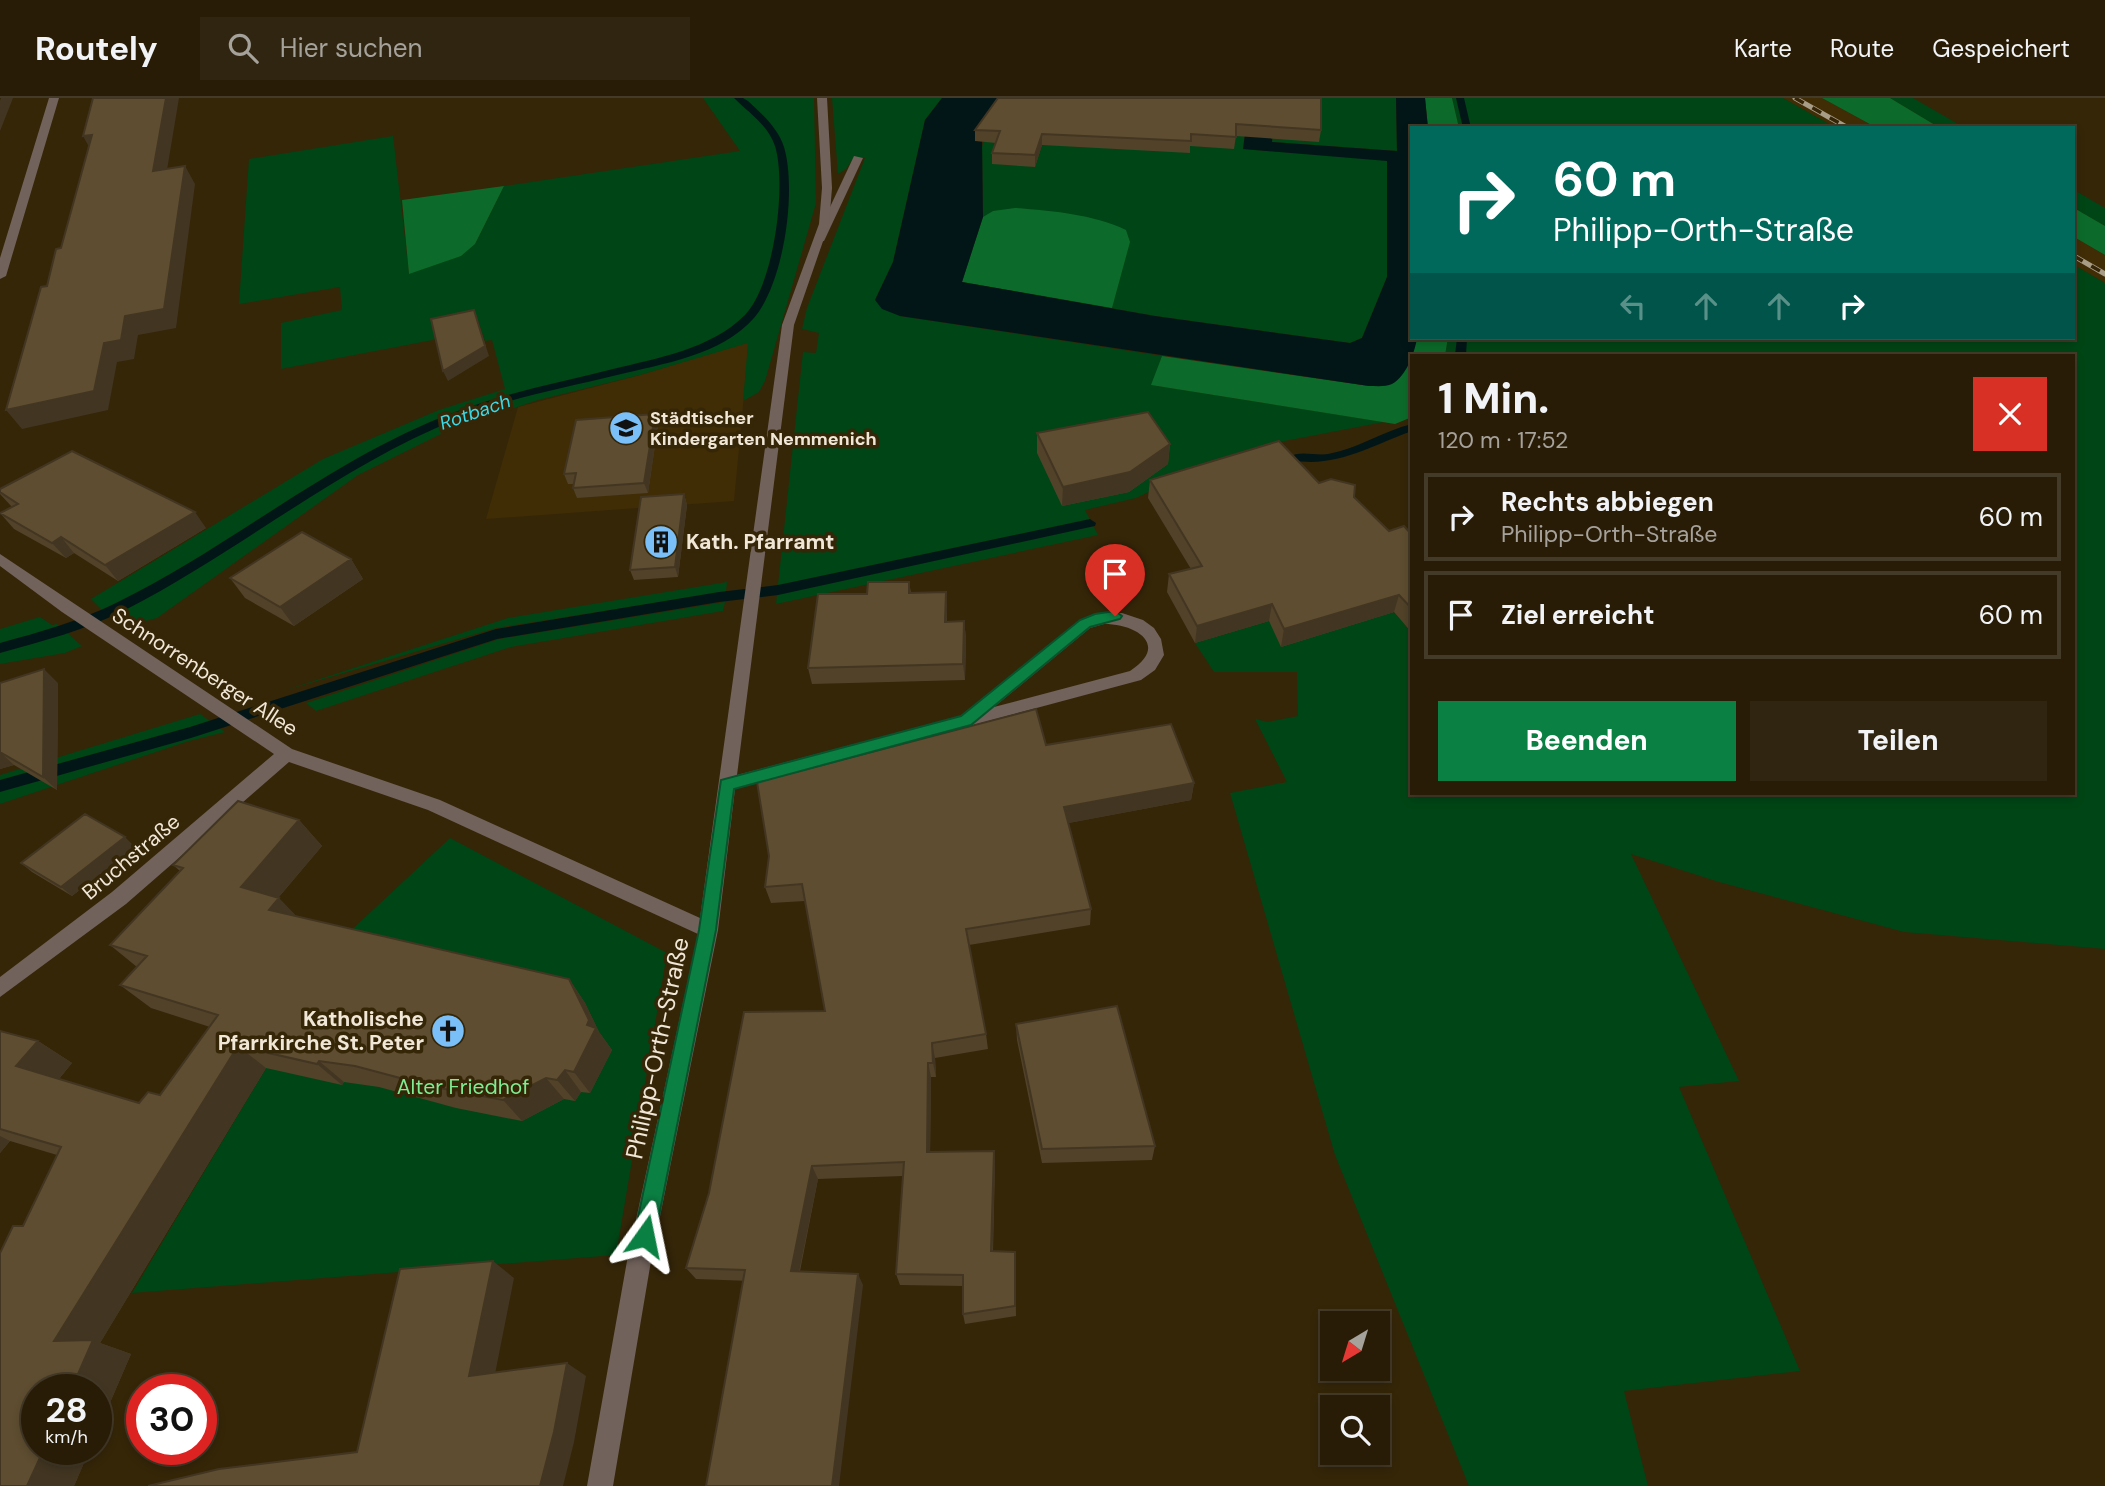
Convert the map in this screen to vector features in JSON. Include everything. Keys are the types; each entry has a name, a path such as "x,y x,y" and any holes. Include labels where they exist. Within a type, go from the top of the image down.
{"street":[{"path":"0,276 54,98"},
{"name":"Philipp-Orth-Straße","path":"600,1486 639,1261 708,930 788,325 824,224 827,197 822,98"},
{"path":"818,244 858,158"},
{"name":"Schnorrenberger Allee","path":"0,559 107,635 248,726 286,754 434,805 708,930"},
{"path":"727,784 965,721 1135,676 1152,662 1155,653 1153,637 1142,625 1126,617 1095,619 1085,624 965,721"},
{"name":"Bruchstraße","path":"0,988 119,898 286,754"}],"shaded area":[{"path":"942,98 1006,98 990,121 982,142 983,217 962,282 1155,316 1350,343 1362,338 1387,277 1387,161 1243,149 1245,134 1273,124 1272,142 1397,151 1396,98 1425,98 1428,126 1410,126 1410,340 1416,340 1406,370 1392,384 1369,386 900,316 882,309 875,300 893,262 925,120"},
{"path":"1783,98 1822,98 1873,126 1832,126"},
{"path":"2075,238 2105,255 2105,283 2075,266"},
{"name":"Städtischer Kindergarten Nemmenich","path":"749,342 734,501 486,519 518,407 640,375"}],"green space":[{"path":"703,98 814,98 816,203 765,381 759,392 743,401 748,343 640,375 538,400 447,431 358,475 157,618 130,625 106,614 91,599 323,459 439,410 505,389 492,340 485,341 478,320 438,339 281,369 281,323 342,310 340,287 239,304 249,159 393,136 409,273 475,244 504,186 740,151"},
{"path":"832,98 942,98 925,120 893,262 875,300 900,316 1162,356 1152,385 1384,422 1263,445 1218,459 1136,498 1085,510 1098,535 776,604 803,352 816,353 819,333 802,329 807,308 865,158 854,157 846,169 838,174"},
{"path":"1277,98 1396,98 1397,151 1272,142"},
{"path":"1425,98 1452,98 1459,126 1428,126"},
{"path":"1452,98 1783,98 1832,126 1459,126"},
{"path":"1822,98 1890,98 1937,126 1873,126"},
{"path":"1890,98 1913,98 1962,126 1937,126"},
{"path":"990,121 1245,134 1243,149 1387,160 1387,277 1362,338 1350,343 1155,316 962,282 983,217 982,147"},
{"path":"504,186 475,244 461,256 409,274 402,200"},
{"path":"2075,191 2105,208 2105,226 2075,209"},
{"path":"1015,208 1086,217 1126,230 1130,242 1112,308 962,282 983,217 993,211"},
{"path":"2075,209 2105,226 2105,255 2075,238"},
{"path":"2075,266 2105,283 2105,949 1904,932 1719,882 1631,854 1739,1081 1679,1087 1800,1371 1624,1391 1648,1486 1469,1486 1335,1155 1230,793 1287,782 1255,719 1268,722 1298,716 1297,672 1214,672 1195,643 1289,615 1394,612 1410,631 1410,795 2075,795 2075,354 1445,354 1448,340 2075,340"},
{"path":"1416,340 1448,340 1445,354 1412,354"},
{"path":"1162,356 1369,386 1399,378 1410,359 1410,418 1395,424 1151,385"},
{"path":"727,582 726,592 496,628 283,691 508,618"},
{"path":"725,602 723,611 511,647 316,711 306,703 499,639"},
{"path":"40,617 52,625 57,624 82,646 65,653 0,664 0,629"},
{"path":"200,714 225,732 189,741 0,804 0,775"},
{"name":"Alter Friedhof","path":"450,838 667,953 616,1255 132,1293 344,937"}],"building":[{"path":"93,98 166,98 153,171 185,166 164,309 125,316 121,340 104,343 94,391 6,410 41,287 47,286 56,249 61,248 92,135 83,136"},
{"path":"998,98 1321,98 1321,130 1236,124 1236,137 1191,134 1191,141 1042,134 1035,155 992,153 1000,131 975,130"},
{"path":"474,310 485,346 443,371 431,319"},
{"path":"1148,412 1170,444 1130,472 1063,487 1037,433"},
{"path":"655,414 644,483 573,488 576,473 564,474 576,420"},
{"path":"1279,441 1319,483 1331,479 1355,485 1354,497 1389,531 1404,526 1410,533 1410,607 1399,595 1284,629 1272,604 1197,626 1169,574 1202,566 1150,480"},
{"path":"72,451 195,512 105,565 61,537 52,543 0,513 18,504 0,492 0,489"},
{"name":"Kath. Pfarramt","path":"684,494 675,567 630,570 641,497"},
{"path":"302,532 351,559 280,607 230,578"},
{"path":"868,582 909,582 909,593 946,592 945,622 964,621 963,664 808,668 818,594 867,594"},
{"path":"44,669 43,777 0,752 0,683"},
{"path":"1036,709 1046,745 1171,724 1194,783 1064,807 1091,909 966,929 986,1034 932,1043 933,1063 928,1063 927,1152 994,1151 991,1251 1015,1252 1015,1306 963,1314 963,1275 896,1274 904,1162 812,1166 791,1271 858,1274 832,1486 706,1486 745,1270 686,1268 709,1193 744,1012 825,1011 802,884 765,887 769,856 757,782"},
{"path":"238,801 299,820 241,887 279,898 269,910 569,979 589,1020 587,1025 596,1028 574,1072 565,1070 557,1080 546,1078 503,1100 434,1087 355,1066 319,1061 317,1064 238,1046 54,1341 93,1340 78,1374 21,1374 21,1465 37,1465 27,1486 0,1486 0,1253 13,1226 23,1226 61,1147 0,1129 0,1031 38,1041 16,1066 139,1103 148,1092 160,1095 218,1015 120,985 147,956 110,945 183,868 173,865"},
{"path":"85,814 125,837 61,887 21,863"},
{"path":"1117,1006 1155,1146 1042,1149 1016,1024"},
{"path":"493,1261 469,1376 567,1363 540,1486 148,1486 219,1469 357,1452 400,1269"}],"waterway":[{"name":"Rotbach","path":"0,648 61,632 119,607 230,544 339,474 394,443 452,417 517,396 677,356 708,344 737,327 750,316 767,283 779,234 784,184 783,163 775,138 762,119 738,98"},
{"path":"1460,98 1467,126"},
{"path":"1461,354 1462,340"},
{"path":"1296,457 1311,459 1340,455 1410,428"},
{"path":"0,786 191,732 496,634 719,597 778,590 1090,523"}],"railway":[{"path":"1795,98 1844,126"},
{"path":"2075,257 2105,274"}],"place":[{"name":"Städtischer Kindergarten Nemmenich","path":"626,428"},
{"name":"Kath. Pfarramt","path":"661,542"},
{"name":"Katholische Pfarrkirche St. Peter","path":"448,1031"}],"route":[{"path":"645,1236 708,930 727,784 965,721 1085,624 1095,619 1115,616"}]}
